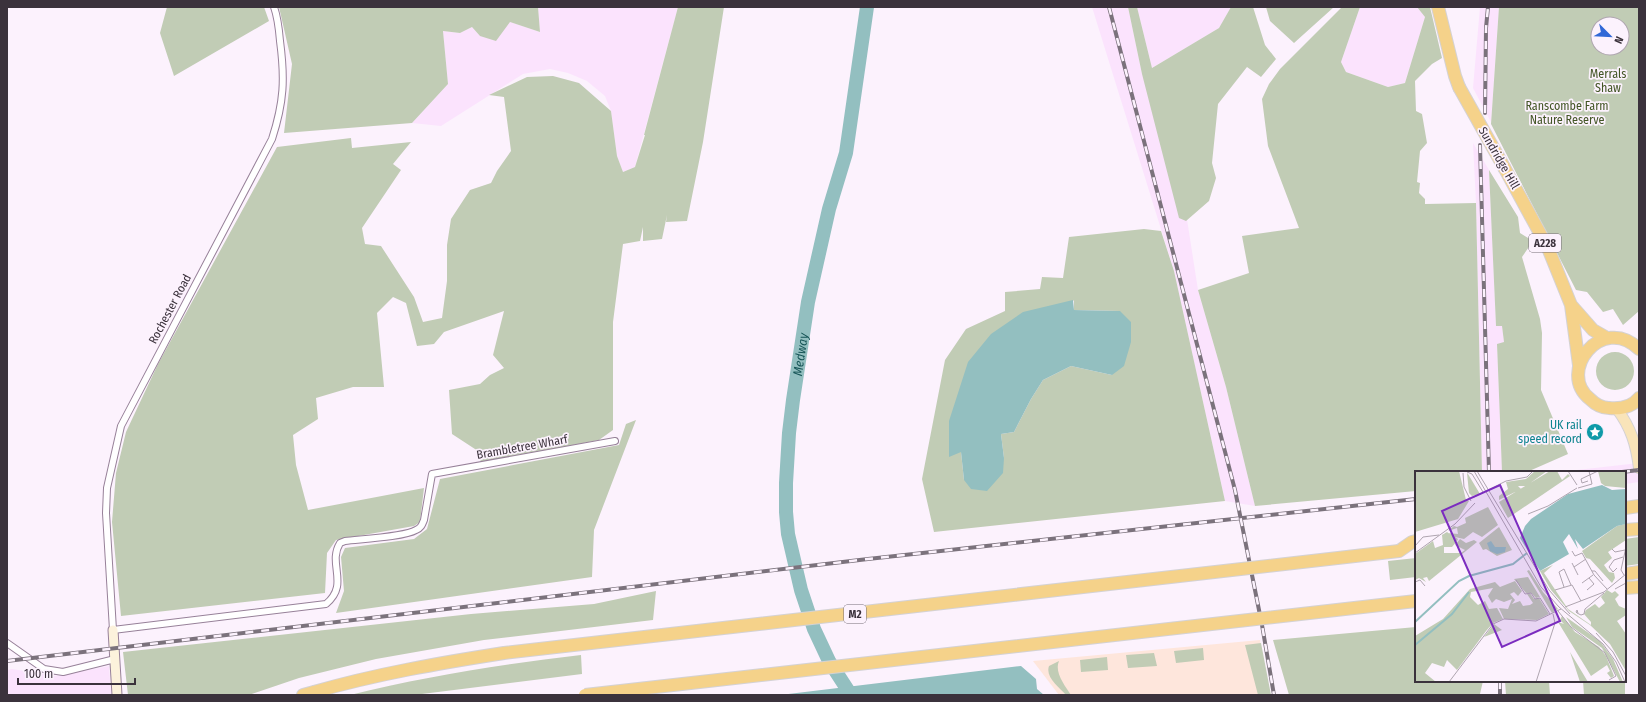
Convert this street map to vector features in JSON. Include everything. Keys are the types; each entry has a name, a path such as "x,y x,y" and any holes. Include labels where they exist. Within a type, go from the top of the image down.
{"highway":[{"name":"Sundridge Hill","path":"1438,7 1459,87 1548,248 1571,305 1579,367 1578,378 1581,388 1587,397 1596,404 1606,408 1617,409"},
{"name":"Sundridge Hill","path":"1571,305 1593,330 1607,338"},
{"path":"1579,367 1582,357 1589,348 1597,342 1607,338 1639,338"},
{"path":"1623,339 1634,344 1639,349"},
{"path":"1617,409 1628,406 1639,398"},
{"path":"1626,508 1639,506"},
{"path":"1626,530 1639,529"},
{"name":"M2","path":"1399,551 1415,541"},
{"name":"M2","path":"308,693 350,682 434,664 504,653 1415,549"},
{"path":"1626,574 1639,572"},
{"path":"1626,588 1639,587"},
{"path":"585,695 1415,602"}],"main road":[{"path":"1617,409 1629,426 1638,455"}],"street":[{"name":"Rochester Road","path":"114,630 106,513 107,488 119,433 129,410 272,139 282,105 284,69 277,16 274,7"},
{"name":"Brambletree Wharf","path":"114,630 326,604 334,597 337,587 338,580 335,553 340,543 345,541 406,533 416,530 421,526 424,520 432,474 616,442"},
{"path":"114,630 117,695"},
{"path":"7,643 44,669 63,672 115,659"}],"shaded area":[{"path":"538,7 678,7 635,167 623,172 617,156 611,111 605,96 587,81 568,73 550,69 523,74 441,126 412,123 448,84 443,31 460,33 472,27 480,36 510,22 540,32"},
{"path":"1092,7 1128,7 1142,74 1184,200 1198,290 1226,387 1255,506 1225,501 1174,271"},
{"path":"1137,7 1231,7 1219,28 1152,68"},
{"path":"1360,7 1417,7 1425,17 1405,83 1388,87 1346,72 1341,62"},
{"path":"1480,7 1499,7 1491,122 1473,88"},
{"path":"1473,143 1489,170 1496,326 1502,326 1504,342 1497,345 1502,471 1482,471 1476,203"},
{"path":"1073,300 1074,310 1120,311 1131,322 1131,342 1124,366 1112,375 1071,366 1043,380 1031,399 1014,432 1001,434 1004,458 1003,473 987,491 971,489 964,480 961,452 949,457 949,421 968,362 991,334 1023,312"},
{"path":"1639,463 1639,482 1626,484 1626,471 1568,471"},
{"path":"1260,640 1267,695 1059,695 1033,661"},
{"path":"109,666 111,695 7,695 7,670 12,669 56,676"},
{"path":"1021,666 1036,679 1037,689 1044,695 780,695"}],"green space":[{"path":"167,7 264,7 269,21 174,76 160,33"},
{"path":"279,7 538,7 540,32 510,22 496,41 480,36 472,27 460,33 443,31 448,84 412,123 284,133 292,64"},
{"path":"678,7 724,7 703,142 687,221 666,222 667,215 662,239 643,241 643,227 640,241 623,244 613,322 613,430 599,440 481,463 478,451 452,434 449,390 480,384 490,375 504,368 493,355 504,311 444,332 434,344 417,346 406,303 393,297 377,313 384,387 353,387 316,398 318,419 293,435 296,465 308,510 424,488 420,522 414,526 336,540 327,553 325,593 121,616 112,522 116,473 126,432 158,364 277,147 351,138 352,148 411,142 393,164 401,170 362,228 365,244 381,246 414,297 423,322 442,318 447,281 447,245 451,219 470,190 491,183 497,171 511,151 504,97 489,95 527,77 553,76 579,83 611,111 617,156 623,172 635,167 645,135"},
{"path":"1128,7 1137,7 1152,68 1219,28 1231,7 1253,7 1265,45 1276,59 1261,77 1247,67 1218,104 1212,163 1216,178 1209,201 1186,221 1179,218 1142,74"},
{"path":"1266,7 1334,7 1294,43 1270,21"},
{"path":"1342,7 1360,7 1341,62 1346,72 1388,87 1405,83 1425,17 1417,7 1430,7 1442,58 1432,64 1415,81 1416,111 1422,114 1427,143 1420,151 1417,182 1420,183 1419,193 1425,199 1425,204 1476,203 1482,471 1415,471 1415,491 1255,506 1226,387 1198,290 1249,273 1242,236 1299,228 1268,146 1262,99 1269,84 1280,69"},
{"name":"Ranscombe Farm Nature Reserve","path":"1499,7 1639,7 1639,311 1623,325 1613,309 1603,312 1587,292 1576,290 1491,124"},
{"path":"1489,170 1518,217 1520,233 1533,241 1522,257 1540,319 1542,333 1541,390 1568,454 1529,471 1502,471 1497,344 1504,342 1502,326 1496,326"},
{"path":"1144,229 1161,231 1174,271 1225,501 934,532 922,479 945,360 966,329 1005,311 1005,292 1040,289 1042,277 1063,278 1069,237","holes":["1074,300 1074,310 1120,311 1112,375 1071,366 1043,380 1031,399 1014,432 1001,434 1004,458 964,480 961,452"]},
{"path":"1611,352 1619,352 1629,357 1633,364 1633,378 1629,385 1619,390 1611,390 1601,385 1599,382 1596,375 1596,367 1601,357 1604,355"},
{"path":"636,420 594,530 592,577 336,613 344,591 341,557 345,548 414,539 427,529 440,479 619,445 626,424"},
{"path":"1639,537 1639,564 1626,566 1626,539"},
{"path":"1415,558 1415,577 1390,580 1388,561"},
{"path":"656,591 653,620 484,640 376,659 299,678 249,695 128,695 123,652 471,614 594,604"},
{"path":"1415,627 1415,682 1483,682 1480,694 1491,695 1289,695 1273,640"},
{"path":"1261,643 1271,695 1258,695 1245,645"},
{"path":"1203,648 1204,660 1176,663 1174,651"},
{"path":"1154,653 1157,666 1128,668 1126,655"},
{"path":"581,655 582,674 414,695 350,695 465,671"},
{"path":"1107,657 1108,670 1081,672 1080,660"},
{"path":"1059,661 1059,674 1071,695 1066,695 1053,682 1049,674 1049,666"},
{"path":"1505,682 1549,682 1550,695 1506,695"},
{"path":"1583,682 1625,682 1625,695 1584,695"}],"waterway":[{"name":"Medway","path":"851,695 829,661 814,629 801,590 788,534 786,483 789,433 793,400 808,302 829,209 846,153 867,7"}],"railway":[{"path":"1109,7 1235,490 1262,625 1274,695"},
{"path":"1485,113 1486,28 1488,7"},
{"path":"1480,145 1489,471"},
{"path":"1626,472 1639,470"},
{"path":"7,661 868,559 1415,499"},
{"path":"1500,682 1500,695"}],"place":[{"name":"UK rail speed record","path":"1595,432"}],"park label":[{"name":"Merrals Shaw","path":"1608,81"}]}
